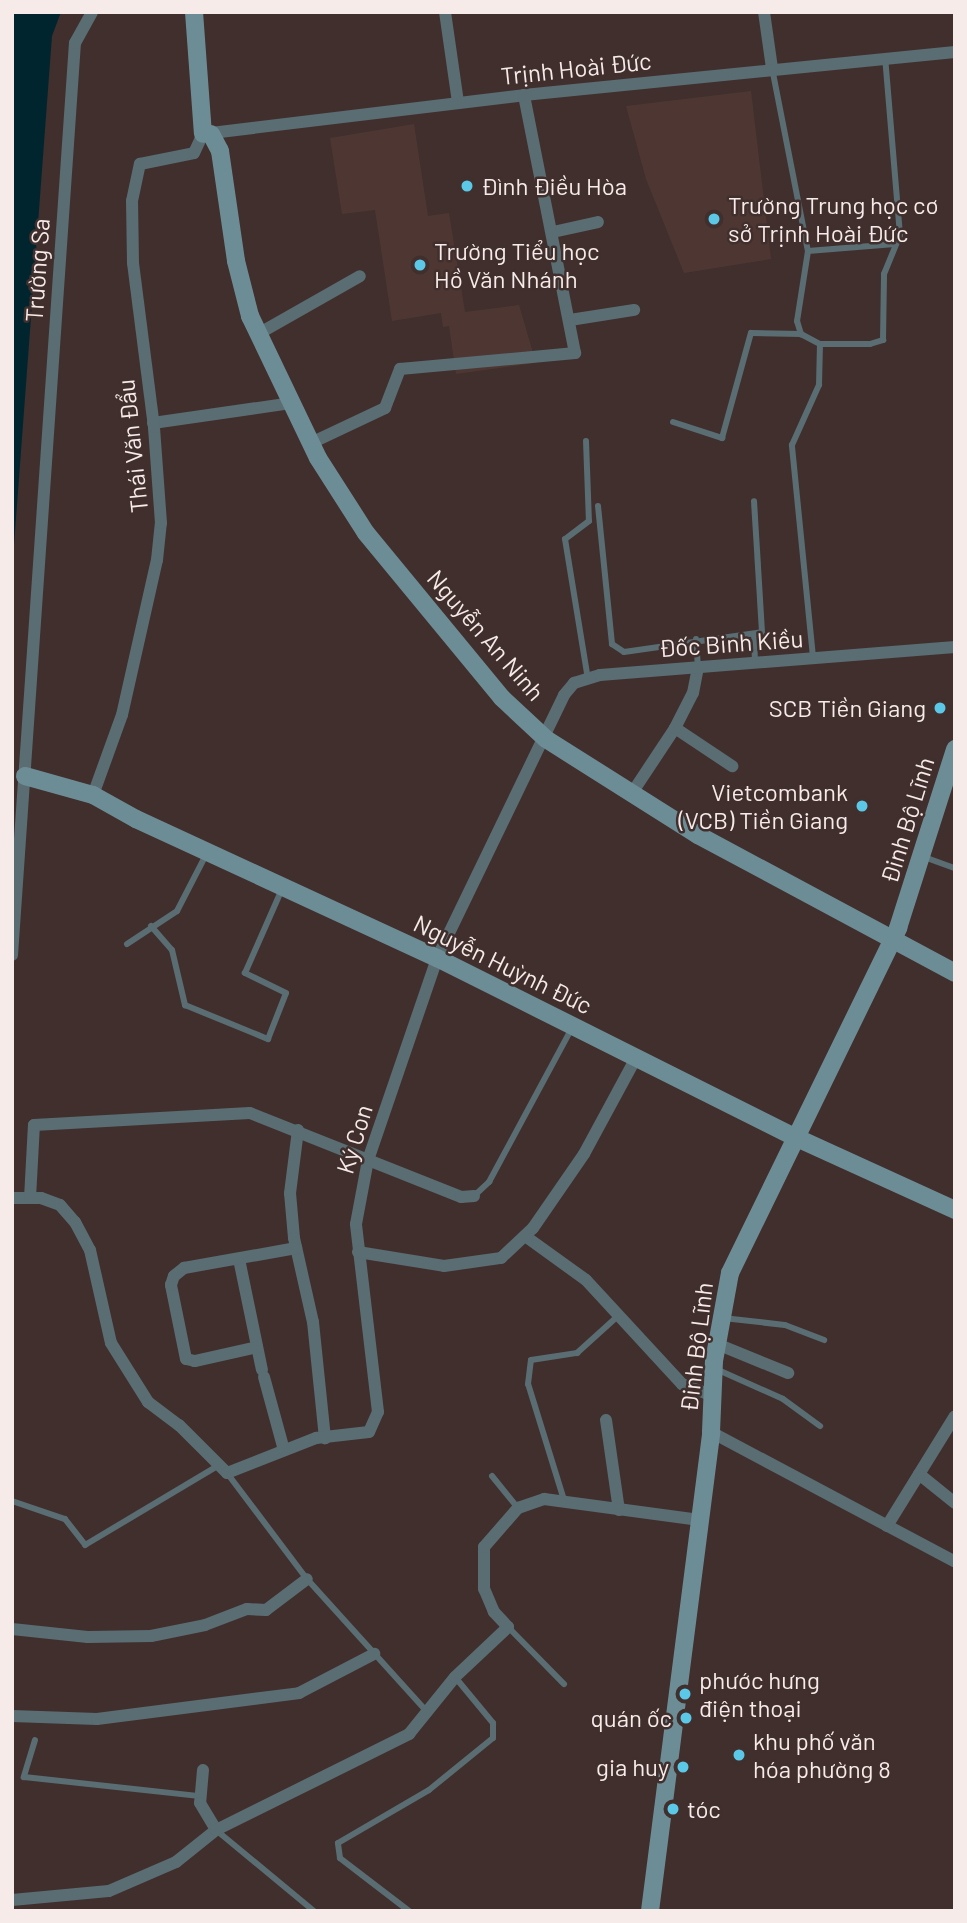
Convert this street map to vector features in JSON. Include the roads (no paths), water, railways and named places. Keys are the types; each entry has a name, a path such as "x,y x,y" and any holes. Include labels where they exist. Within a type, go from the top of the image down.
{"street":[{"name":"Trường Sa","path":"12,955 75,43 92,12"},
{"name":"Nguyễn An Ninh","path":"194,12 207,134 220,151 236,261 258,334 310,443 366,533 502,698 546,739 632,793 890,942 955,973"},
{"path":"445,12 457,102"},
{"path":"764,12 772,68"},
{"name":"Trịnh Hoài Đức","path":"207,134 457,102 772,68 955,52"},
{"path":"310,443 385,408 400,369 575,353 524,95"},
{"name":"Thái Văn Đẩu","path":"93,795 122,715 157,560 161,523 153,423 132,263 135,171 150,160 194,153 207,134"},
{"path":"553,232 598,222"},
{"path":"258,334 360,275"},
{"path":"570,320 634,310"},
{"path":"153,423 291,403"},
{"name":"Đốc Binh Kiều","path":"588,679 755,662 955,647"},
{"path":"632,793 675,728 693,692 698,667"},
{"path":"546,739 564,695 574,683 588,679"},
{"path":"675,728 732,766"},
{"name":"Ký Con","path":"224,1468 325,1438 369,1432 376,1423 358,1252 358,1202 368,1160 437,958 546,739"},
{"name":"Đinh Bộ Lĩnh","path":"650,1911 700,1520 717,1344 730,1273 743,1241 797,1138 890,942 922,856 955,749"},
{"name":"Nguyễn Huỳnh Đức","path":"25,776 93,795 437,958 797,1138 955,1210"},
{"path":"358,1252 444,1266 488,1263 501,1258 524,1237 584,1154 636,1058"},
{"path":"30,1198 34,1125 250,1113 461,1197 474,1196"},
{"path":"298,1130 290,1193 296,1248 313,1322 325,1438"},
{"path":"12,1198 30,1198 60,1205 75,1222 90,1250 111,1343 148,1402 224,1468"},
{"path":"524,1237 586,1280 682,1384 713,1396"},
{"path":"257,1347 190,1362 182,1351 171,1285 174,1276 184,1268 296,1248"},
{"path":"239,1259 263,1373 284,1450"},
{"path":"717,1344 788,1373"},
{"path":"887,1526 955,1416"},
{"path":"606,1420 619,1510"},
{"path":"710,1432 955,1562"},
{"path":"919,1474 955,1503"},
{"path":"12,1900 108,1891 176,1862 216,1830 409,1734 455,1677 508,1627 494,1612 484,1589 484,1548 518,1508 544,1499 700,1520"},
{"path":"12,1629 88,1637 151,1636 212,1623 247,1609 266,1610 307,1579"},
{"path":"12,1716 97,1719 299,1693 374,1654"},
{"path":"203,1770 200,1796 216,1830"}],"lane":[{"path":"673,422 722,438 751,333 801,334 820,344 870,345 883,340 884,274 900,223 885,58"},
{"path":"772,68 808,251 799,295 801,334"},
{"path":"808,251 895,244"},
{"path":"813,658 792,445 818,385 820,344"},
{"path":"586,441 589,521 565,538 588,679"},
{"path":"598,506 612,643 624,652 696,639 762,632 754,501"},
{"path":"754,634 755,662"},
{"path":"696,639 698,667"},
{"path":"127,944 177,911 208,851"},
{"path":"922,856 955,868"},
{"path":"151,926 172,950 185,1005 268,1039 286,993 245,973 284,886"},
{"path":"474,1196 489,1182 573,1026"},
{"path":"565,1502 528,1384 531,1360 577,1353 619,1315"},
{"path":"721,1318 785,1325 824,1340"},
{"path":"714,1368 783,1399 820,1426"},
{"path":"12,1501 65,1519 85,1545 224,1468 307,1579 427,1712"},
{"path":"492,1476 518,1508"},
{"path":"508,1627 564,1684"},
{"path":"409,1911 340,1857 338,1843 429,1790 493,1738 493,1723 455,1677"},
{"path":"35,1740 24,1776 200,1796"},
{"path":"216,1830 314,1911"}],"water":[{"path":"12,12 61,12 52,36 12,572"}],"place":[{"name":"Đình Điều Hòa","path":"467,186"},
{"name":"Trường Trung học cơ sở Trịnh Hoài Đức","path":"714,219"},
{"name":"Trường Tiểu học Hồ Văn Nhánh","path":"420,265"},
{"name":"SCB Tiền Giang","path":"940,708"},
{"name":"Vietcombank (VCB) Tiền Giang","path":"862,806"},
{"name":"phước hưng điện thoại","path":"685,1694"},
{"name":"quán ốc","path":"686,1718"},
{"name":"khu phố văn hóa phường 8","path":"739,1755"},
{"name":"gia huy","path":"683,1767"},
{"name":"tóc","path":"673,1809"}]}
